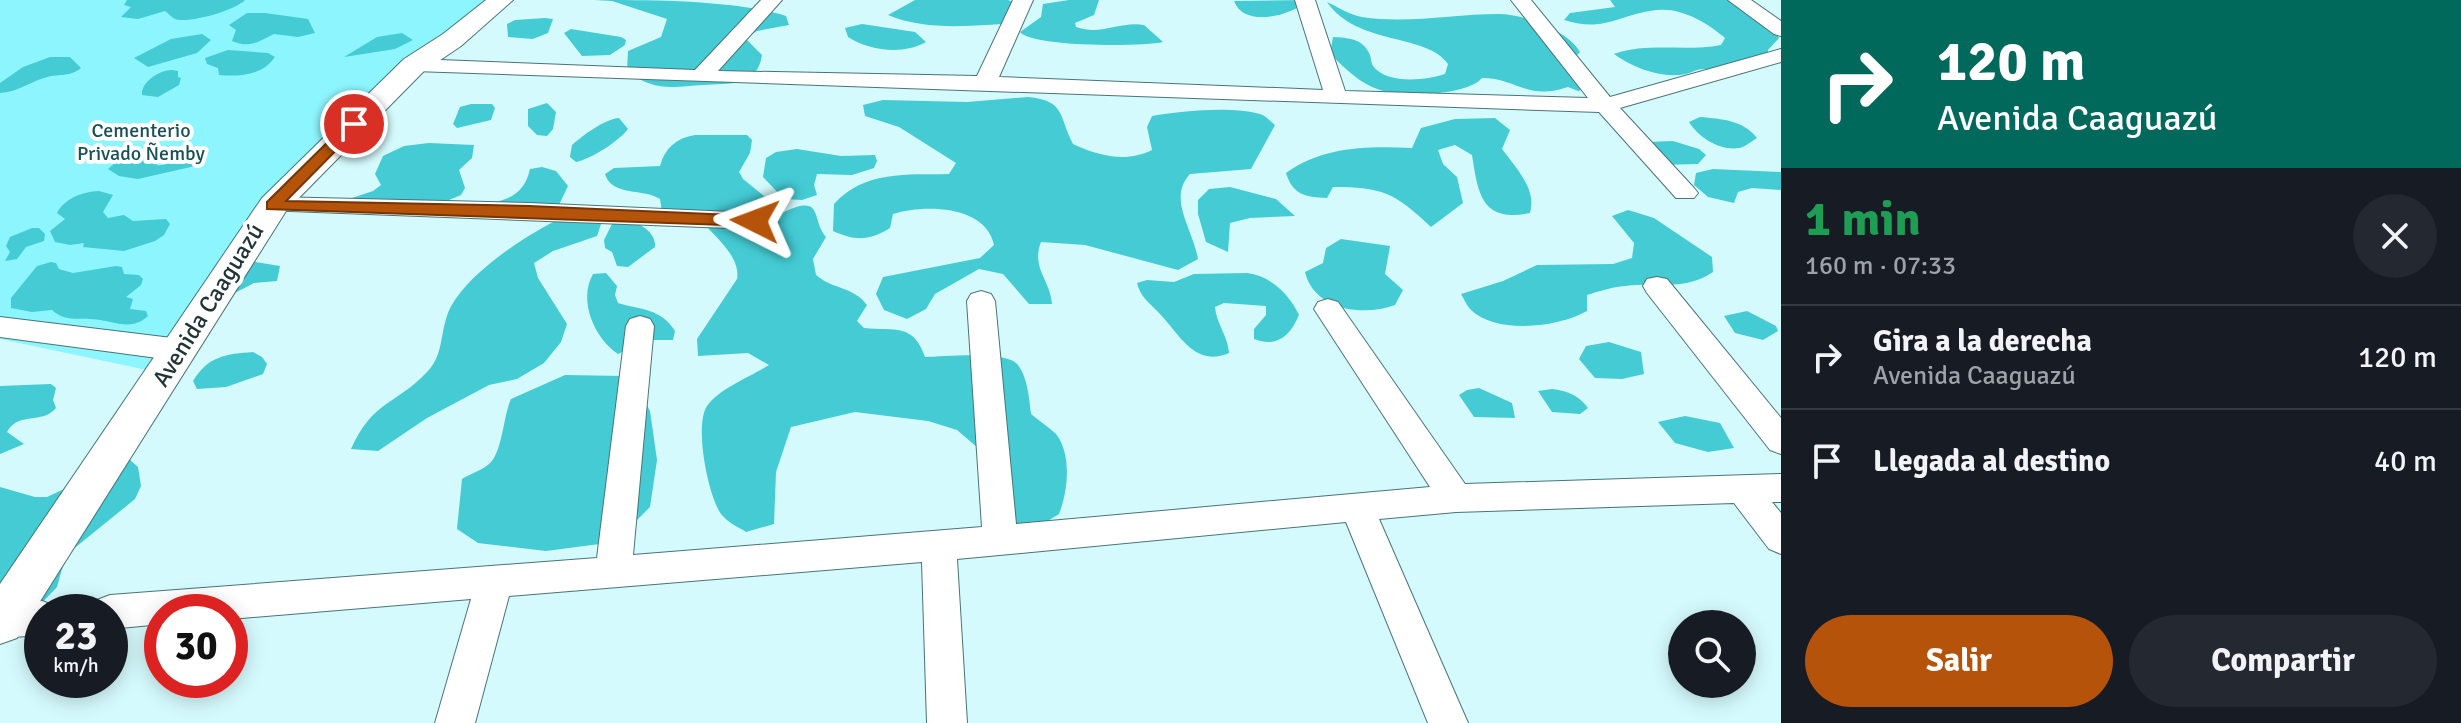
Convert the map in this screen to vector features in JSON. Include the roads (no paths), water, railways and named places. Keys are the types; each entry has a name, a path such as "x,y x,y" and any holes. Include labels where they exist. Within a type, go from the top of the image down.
{"street":[{"name":"Avenida Caaguazú","path":"0,622 273,205 414,65 452,40 501,0"},
{"path":"701,77 772,0"},
{"path":"985,83 1023,0"},
{"path":"1305,0 1336,96"},
{"path":"1521,0 1605,105 1685,193"},
{"path":"1738,0 1781,30"},
{"path":"414,65 1605,105 1781,55"},
{"path":"273,205 529,211 755,221"},
{"path":"1657,286 1781,441"},
{"path":"981,301 1000,540"},
{"path":"1328,309 1456,498"},
{"path":"613,572 640,326"},
{"path":"0,327 180,350"},
{"path":"1742,488 1781,539"},
{"path":"128,611 939,546 1456,498 1781,488"},
{"path":"1356,506 1448,723"},
{"path":"939,546 947,723"},
{"path":"455,723 495,580"},
{"path":"0,622 24,620"}],"park label":[{"name":"Cementerio Privado Ñemby","path":"141,142"}]}
